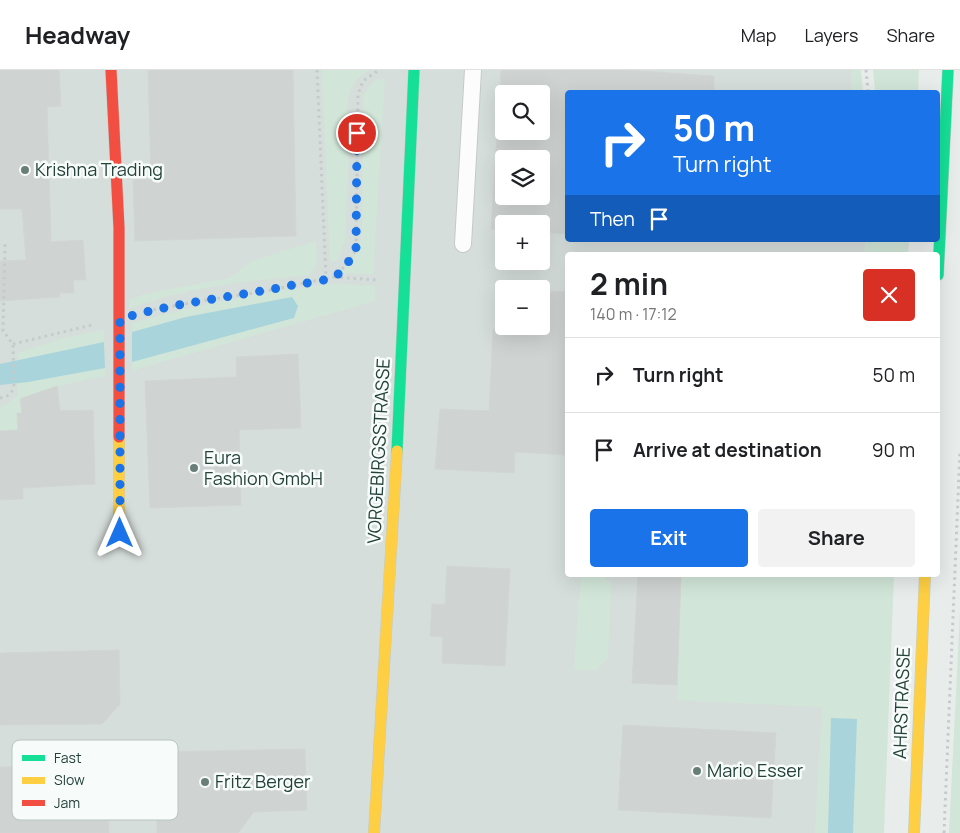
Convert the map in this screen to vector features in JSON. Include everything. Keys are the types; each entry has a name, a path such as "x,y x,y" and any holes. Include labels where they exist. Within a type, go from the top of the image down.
{"street":[{"path":"111,70 119,228 120,533"},
{"name":"VORGEBIRGSSTRASSE","path":"374,833 395,486 414,70"},
{"path":"940,234 948,70"},
{"name":"AHRSTRASSE","path":"914,833 925,577"}],"lane":[{"path":"463,244 473,70"}],"path":[{"path":"317,70 326,278"},
{"path":"334,277 346,265 356,250 358,94 364,81 379,70"},
{"path":"866,70 868,90"},
{"path":"0,398 6,397 14,387 13,344 3,331 5,243"},
{"path":"13,344 144,312 266,291 326,278 383,280"},
{"path":"944,833 960,450"}],"shaded area":[{"path":"0,70 851,70 851,90 565,90 565,242 866,242 865,252 565,252 565,577 870,577 860,833 0,833"}],"green space":[{"path":"322,70 368,70 355,81 349,92 347,110 349,152 345,239 338,260 333,262 330,257"},
{"path":"851,70 861,70 863,90 851,90"},
{"path":"873,70 919,70 918,90 875,90"},
{"path":"377,79 385,79 373,274 340,273 355,255 361,239 363,96"},
{"path":"316,241 316,264 309,275 241,282 195,290 151,301 129,309 129,300 145,294 230,278 252,261"},
{"path":"866,242 909,242 908,252 865,252"},
{"path":"329,284 375,286 375,301 132,372 132,323 230,299"},
{"path":"104,330 105,376 58,386 21,398 22,413 17,413 18,430 0,431 0,407 8,404 18,395 18,353 64,338"},
{"path":"581,577 604,577 611,584 608,658 596,670 574,670"},
{"path":"681,577 894,577 884,833 815,833 822,707 677,700"},
{"path":"960,611 960,833 949,833"}],"water":[{"path":"292,297 298,306 294,318 132,362 132,332 186,317"},
{"path":"104,342 105,368 28,382 0,385 0,364"},
{"path":"831,718 857,719 853,833 828,833"}],"building":[{"path":"0,70 59,70 61,106 47,107 51,242 83,240 86,280 73,280 74,293 59,293 60,297 0,301 0,261 26,260 22,209 0,209"},
{"path":"148,70 293,70 296,236 135,241 133,180 151,179"},
{"path":"501,70 626,70 714,76 714,90 565,90 565,234 550,233 550,215 495,215 495,229 491,229 495,165 495,205 550,205 550,150 496,150 497,140 550,140 550,85 500,85"},
{"path":"550,291 565,292 565,455 515,452 514,473 435,469 440,409 489,411 493,329 495,329 495,335 550,335"},
{"name":"Eura Fashion GmbH","path":"298,354 301,428 239,430 241,505 150,508 145,381 237,377 236,357"},
{"path":"57,386 60,411 93,410 95,484 23,488 23,499 0,500 0,431 18,430 17,413 22,413 20,399"},
{"path":"447,566 510,569 505,666 442,663 443,637 430,636 432,604 445,605"},
{"path":"638,577 681,577 677,685 632,683"},
{"path":"119,650 120,704 102,724 0,725 0,653"},
{"name":"Mario Esser","path":"623,725 776,733 771,818 618,810"},
{"name":"Fritz Berger","path":"305,749 307,810 254,812 238,833 157,833 157,820 178,820 178,752"},
{"path":"0,767 12,767 12,820 109,820 109,833 0,833"}],"traffic: fast":[{"path":"397,451 414,70"},
{"path":"940,234 948,70"},
{"path":"939,252 940,242"}],"traffic: slow":[{"path":"119,437 119,533"},
{"path":"374,833 397,451"},
{"path":"914,833 925,577"}],"traffic: jam":[{"path":"111,70 119,228 119,437"}],"place":[{"name":"Krishna Trading","path":"25,170"},
{"name":"Eura Fashion GmbH","path":"194,468"},
{"name":"Mario Esser","path":"697,771"},
{"name":"Fritz Berger","path":"205,782"}],"route":[{"path":"120,533 120,319 144,312 200,301 266,291 334,277 346,265 356,250 357,133"}]}
